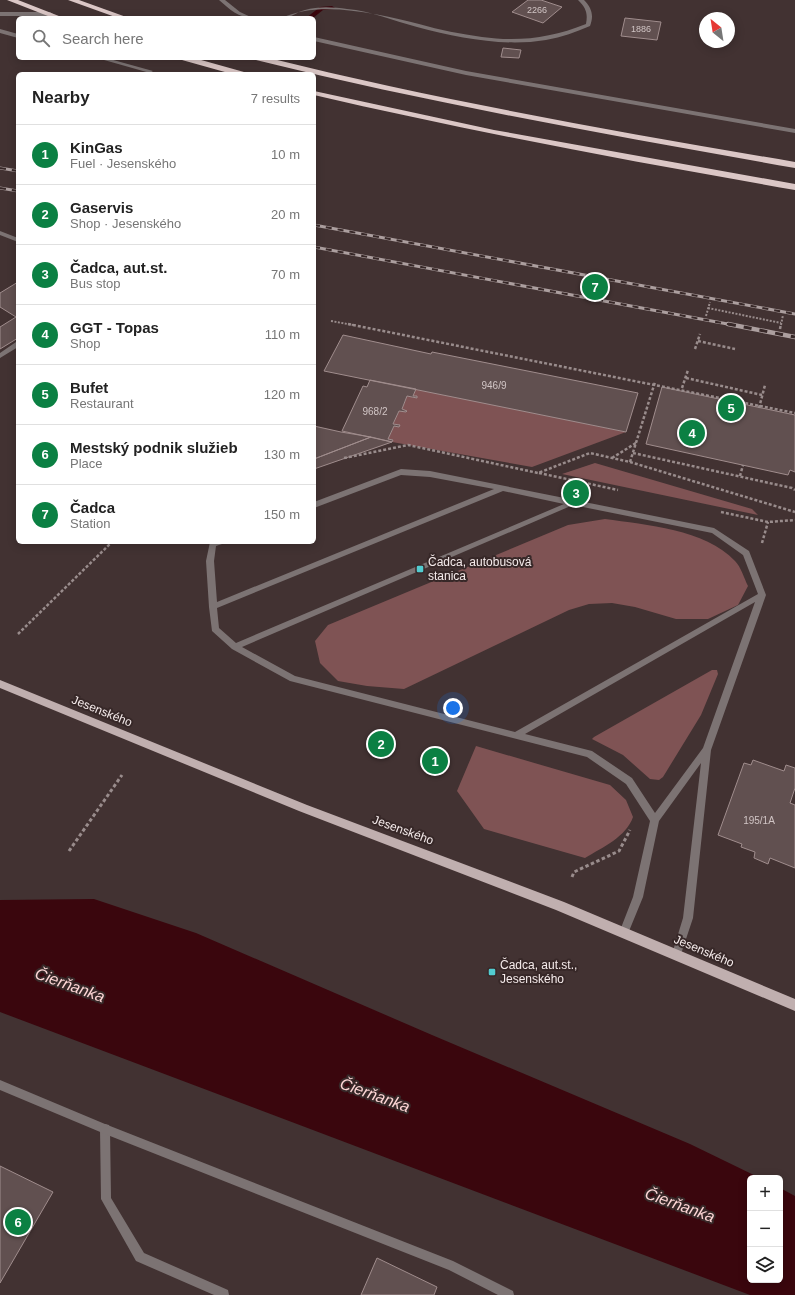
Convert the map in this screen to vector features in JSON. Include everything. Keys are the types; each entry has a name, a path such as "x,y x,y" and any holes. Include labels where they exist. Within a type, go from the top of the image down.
{"highway":[{"path":"11,0 55,16"},
{"path":"72,0 119,16"},
{"path":"192,60 234,72"},
{"path":"266,60 315,72"},
{"path":"316,72 418,97 547,122 795,165"},
{"path":"316,93 404,114 520,138 795,187"}],"main road":[{"name":"Jesenského","path":"0,684 303,808 479,874 624,932 795,1005"}],"street":[{"path":"222,0 238,13 245,16"},
{"path":"289,16 304,8 330,4 346,4 364,7 418,25 478,39 507,41 539,40 558,36 588,25 591,15 586,4 581,0"},
{"path":"0,14 50,14"},
{"path":"0,31 16,35"},
{"path":"316,39 466,73 795,131"},
{"path":"107,60 150,72"},
{"path":"0,233 16,239"},
{"path":"0,356 16,345"},
{"path":"316,504 401,472 430,474 714,531 746,553 762,595 707,750 688,918 677,954"},
{"path":"213,607 503,489"},
{"path":"235,648 572,503"},
{"path":"213,544 210,561 215,629 235,648 293,679 589,754 629,781 655,820"},
{"path":"516,735 762,595"},
{"path":"624,932 638,897 655,820 707,750"},
{"path":"0,1085 105,1130 453,1266 509,1295"},
{"path":"105,1130 106,1199 140,1257 224,1294"}],"path":[{"path":"706,316 710,302"},
{"path":"708,308 781,323"},
{"path":"780,330 783,315"},
{"path":"331,321 654,383 759,406 795,412"},
{"path":"695,349 700,334"},
{"path":"698,341 735,349"},
{"path":"682,388 688,370"},
{"path":"686,378 762,395"},
{"path":"630,462 654,383"},
{"path":"759,406 765,385"},
{"path":"612,458 636,442"},
{"path":"344,458 408,445 538,473 590,453 630,462 795,512"},
{"path":"633,453 740,476 795,490"},
{"path":"740,476 743,465"},
{"path":"18,634 110,544"},
{"path":"69,851 122,775"},
{"path":"572,877 574,872 619,851 630,830"}],"shaded area":[{"path":"416,389 626,432 532,467 392,442 393,440 388,439 394,426 399,425 393,424 399,411 406,411 402,409 407,396 417,398 417,396 413,396"},
{"path":"595,463 752,509 758,515 562,474"},
{"path":"605,519 674,530 708,542 722,550 737,563 748,586 738,605 708,619 676,619 635,607 612,603 589,604 569,610 404,689 367,686 338,681 320,663 315,641 328,625 568,525"},
{"path":"712,670 717,670 718,674 701,715 663,777 659,780 650,779 623,755 592,739 594,737"},
{"path":"476,746 610,785 626,800 633,817 630,824 613,841 585,858 484,829 457,791"}],"water":[{"name":"Čierňanka","path":"94,899 196,933 690,1144 754,1175 747,1175 747,1283 783,1283 783,1190 795,1196 795,1295 750,1295 0,1012 0,900"}],"building":[{"path":"528,0 541,0 562,7 543,23 512,12"},
{"path":"625,18 661,22 657,40 621,36"},
{"path":"503,48 521,50 519,58 501,57"},
{"path":"16,283 16,317 0,307 0,293"},
{"path":"16,317 16,339 0,349 0,327"},
{"path":"343,335 431,354 432,352 638,393 626,432 324,371"},
{"path":"370,380 416,389 413,396 417,396 417,398 407,396 402,409 407,411 399,411 393,424 400,425 399,427 394,426 388,439 393,440 392,442 342,431 363,386 367,387"},
{"path":"662,387 795,415 795,472 790,470 788,475 646,444"},
{"path":"316,426 371,437 316,458"},
{"path":"371,437 392,442 316,468 316,458"},
{"path":"753,760 784,771 786,765 795,768 795,788 790,803 795,805 795,868 770,858 768,864 754,858 755,852 741,847 742,844 718,835 744,763 751,765"},
{"path":"0,1166 53,1192 0,1283"},
{"path":"377,1258 437,1287 434,1295 361,1295"}],"waterway":[{"path":"312,16 322,8 332,8"}],"railway":[{"path":"0,168 16,171"},
{"path":"0,188 16,191"},
{"path":"316,225 795,314"},
{"path":"316,247 733,325"},
{"path":"728,324 795,337"}],"place":[{"name":"Čadca","path":"595,287"},
{"name":"Bufet","path":"731,408"},
{"name":"GGT - Topas","path":"692,433"},
{"name":"Čadca, aut.st.","path":"576,493"},
{"name":"Čadca, autobusová stanica","path":"420,569"},
{"name":"Gaservis","path":"381,744"},
{"name":"KinGas","path":"435,761"},
{"name":"Čadca, aut.st., Jesenského","path":"492,972"},
{"name":"Mestský podnik služieb","path":"18,1222"}]}
